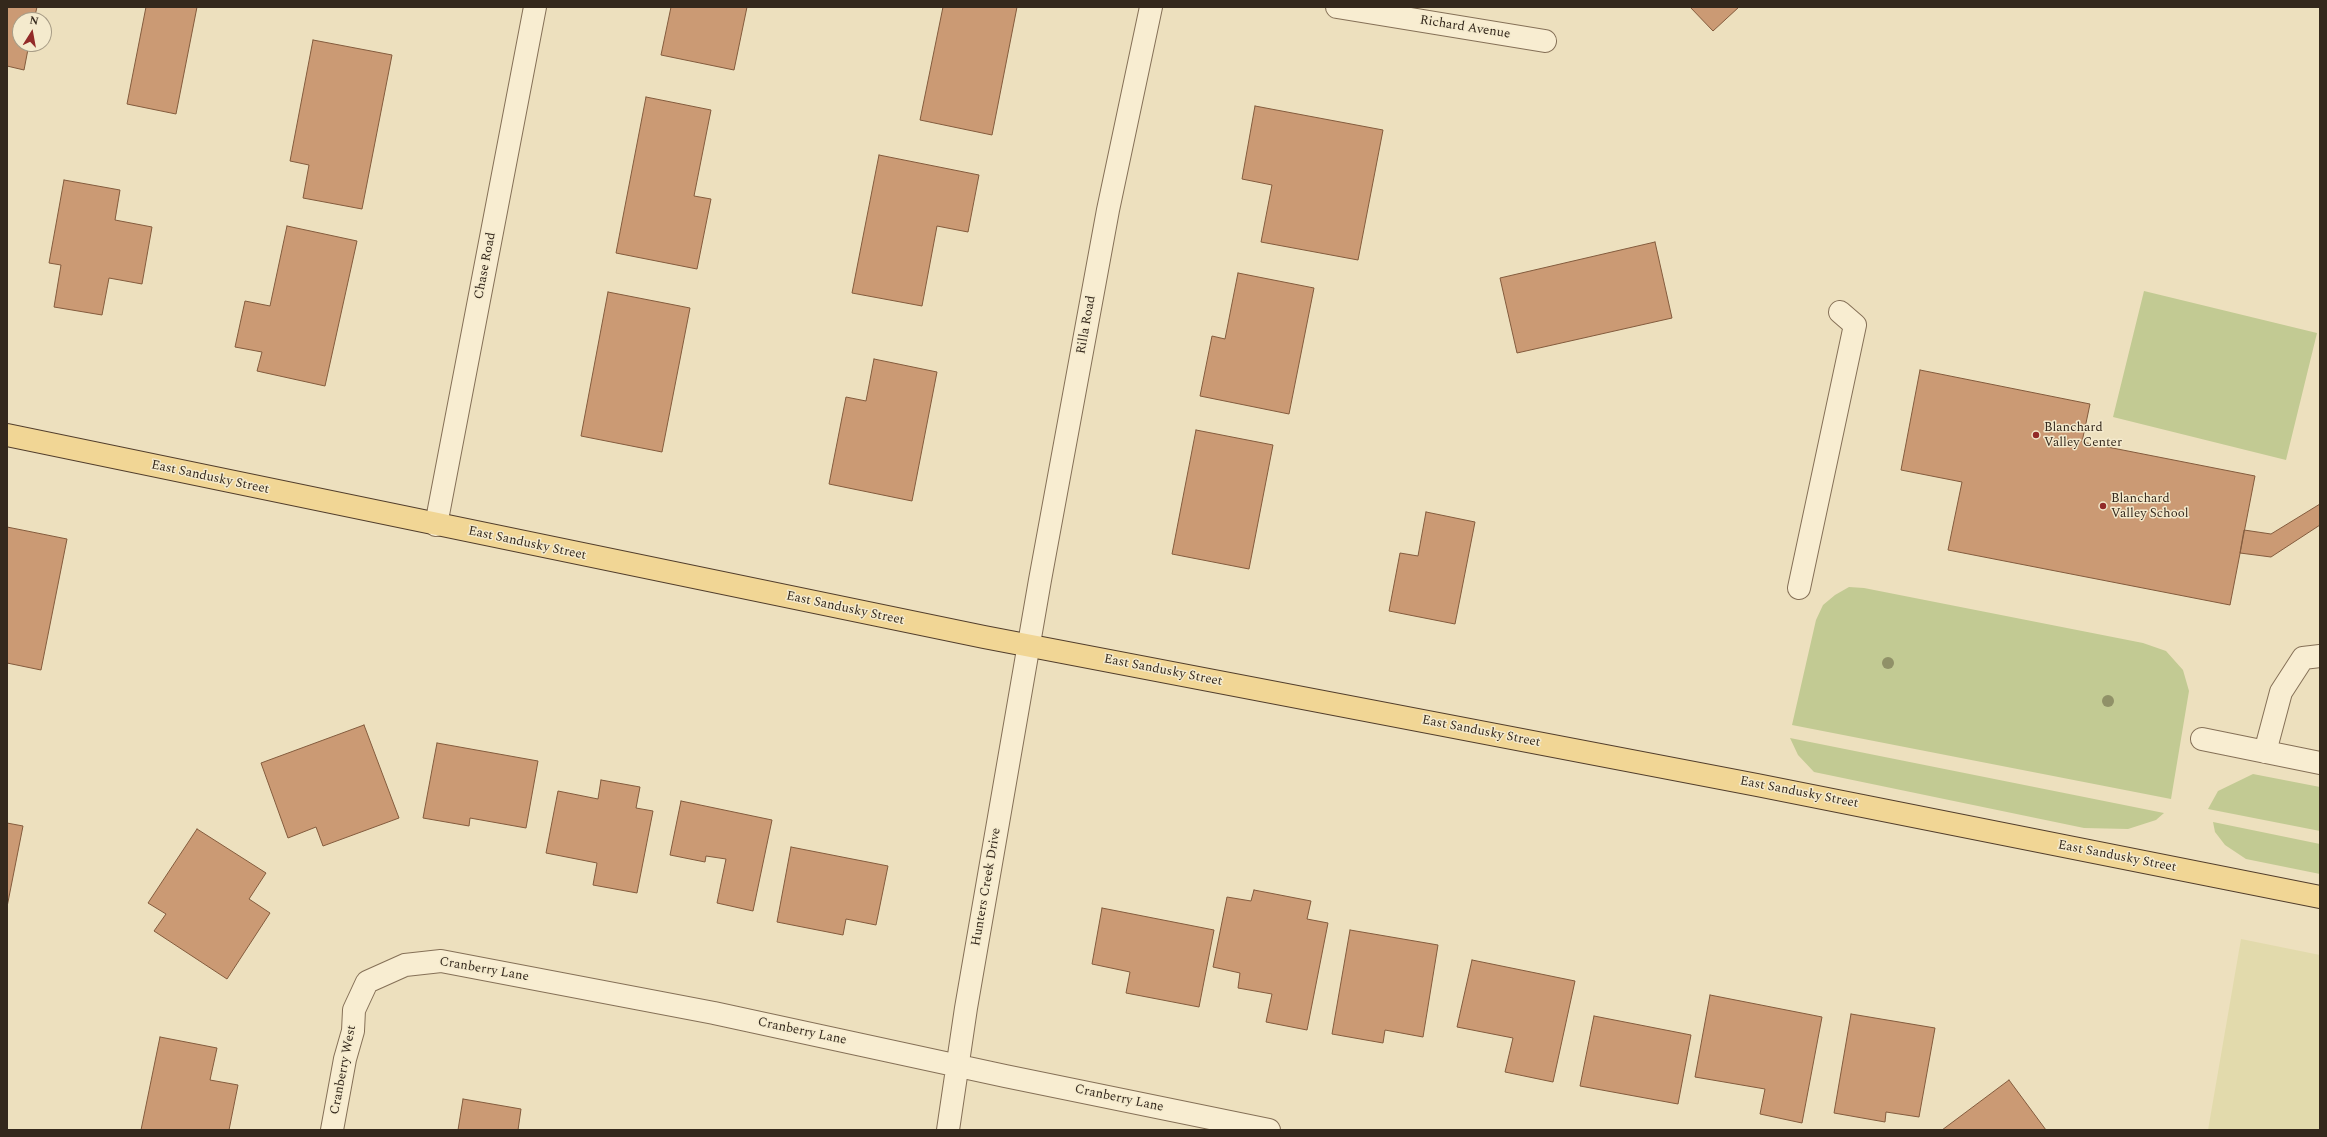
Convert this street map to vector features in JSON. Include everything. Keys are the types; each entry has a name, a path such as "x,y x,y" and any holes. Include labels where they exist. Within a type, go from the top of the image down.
{"main road":[{"name":"East Sandusky Street","path":"7,435 436,525 1029,645 1757,785 2320,897"}],"street":[{"name":"Chase Road","path":"436,525 535,7"},
{"name":"Rilla Road","path":"1029,645 1108,210 1151,7"},
{"name":"Richard Avenue","path":"1337,7 1545,41"},
{"path":"1799,588 1855,324 1840,312"},
{"name":"Hunters Creek Drive","path":"948,1130 957,1065 1029,645"},
{"path":"2265,752 2281,692 2303,658 2320,656"},
{"path":"2202,739 2320,763"},
{"name":"Cranberry Lane","path":"354,1010 367,982 404,965 441,961 714,1013 1269,1130"},
{"name":"Cranberry West","path":"332,1130 345,1059 353,1031 354,1010"}],"shaded area":[{"path":"2241,939 2320,955 2320,1130 2208,1130"}],"green space":[{"path":"2144,291 2317,333 2286,460 2113,417"},
{"path":"1849,587 1864,588 2143,643 2166,651 2183,670 2189,691 2171,799 1792,725 1816,620 1823,605 1835,595"},
{"path":"1790,738 2164,813 2156,820 2128,829 2084,828 1814,772 1798,755"},
{"path":"2253,774 2320,787 2320,831 2208,809 2218,791"},
{"path":"2213,822 2320,844 2320,874 2246,859 2225,845 2215,832"}],"building":[{"path":"7,7 37,7 36,12 12,12 12,52 27,52 24,70 7,66"},
{"path":"146,7 197,7 176,114 127,104"},
{"path":"671,7 747,7 734,70 661,55"},
{"path":"943,7 1017,7 992,135 920,120"},
{"path":"1690,7 1739,7 1713,31"},
{"path":"313,40 392,55 362,209 303,198 309,165 290,161"},
{"path":"646,97 711,110 694,196 711,199 697,269 616,253"},
{"path":"1255,106 1383,130 1358,260 1261,242 1272,185 1242,179"},
{"path":"879,155 979,175 968,232 937,226 922,306 852,293"},
{"path":"64,180 120,190 115,220 152,227 142,284 109,278 102,315 54,307 61,265 49,263"},
{"path":"287,226 357,241 325,386 257,371 262,352 235,347 245,301 270,306"},
{"path":"1655,242 1672,318 1517,353 1500,278"},
{"path":"1238,273 1314,288 1289,414 1200,396 1212,336 1225,339"},
{"path":"608,292 690,308 662,452 581,436"},
{"path":"874,359 937,372 912,501 829,484 846,397 866,401"},
{"name":"Blanchard Valley School","path":"1920,370 2090,404 2082,442 2255,476 2230,605 1948,550 1962,482 1901,470"},
{"path":"1196,430 1273,445 1249,569 1172,554"},
{"path":"2320,504 2320,525 2271,557 2240,553 2244,530 2271,534"},
{"path":"1426,512 1475,522 1455,624 1389,611 1400,553 1418,556"},
{"path":"7,527 67,539 41,670 7,663"},
{"path":"364,725 399,818 323,846 316,827 288,838 261,763"},
{"path":"437,743 538,761 526,828 470,818 469,826 423,818"},
{"path":"601,780 640,787 636,808 653,811 637,893 593,885 597,863 546,853 558,791 598,799"},
{"path":"681,801 772,820 753,911 717,903 726,859 706,856 705,862 670,855"},
{"path":"7,823 23,826 7,907"},
{"path":"197,829 266,873 249,899 270,913 227,979 154,931 166,914 148,903"},
{"path":"791,847 888,866 876,925 846,919 843,935 777,922"},
{"path":"1254,890 1311,901 1307,919 1328,923 1307,1030 1266,1022 1272,994 1238,988 1240,973 1213,967 1227,897 1251,901"},
{"path":"1102,908 1214,930 1199,1007 1126,993 1130,972 1092,964"},
{"path":"1350,930 1438,945 1423,1037 1385,1030 1383,1043 1332,1034"},
{"path":"1472,960 1575,981 1553,1082 1505,1072 1513,1038 1457,1027"},
{"path":"1710,995 1822,1017 1802,1123 1760,1114 1765,1089 1695,1077"},
{"path":"1851,1014 1935,1028 1919,1117 1886,1112 1885,1122 1834,1113"},
{"path":"1594,1016 1691,1035 1678,1104 1580,1086"},
{"path":"160,1037 217,1048 210,1080 238,1085 229,1130 141,1130"},
{"path":"2009,1080 2046,1130 1942,1130"},
{"path":"463,1099 521,1109 518,1130 458,1130"}],"place":[{"name":"Blanchard Valley Center","path":"2036,435"},
{"name":"Blanchard Valley School","path":"2103,506"}]}
